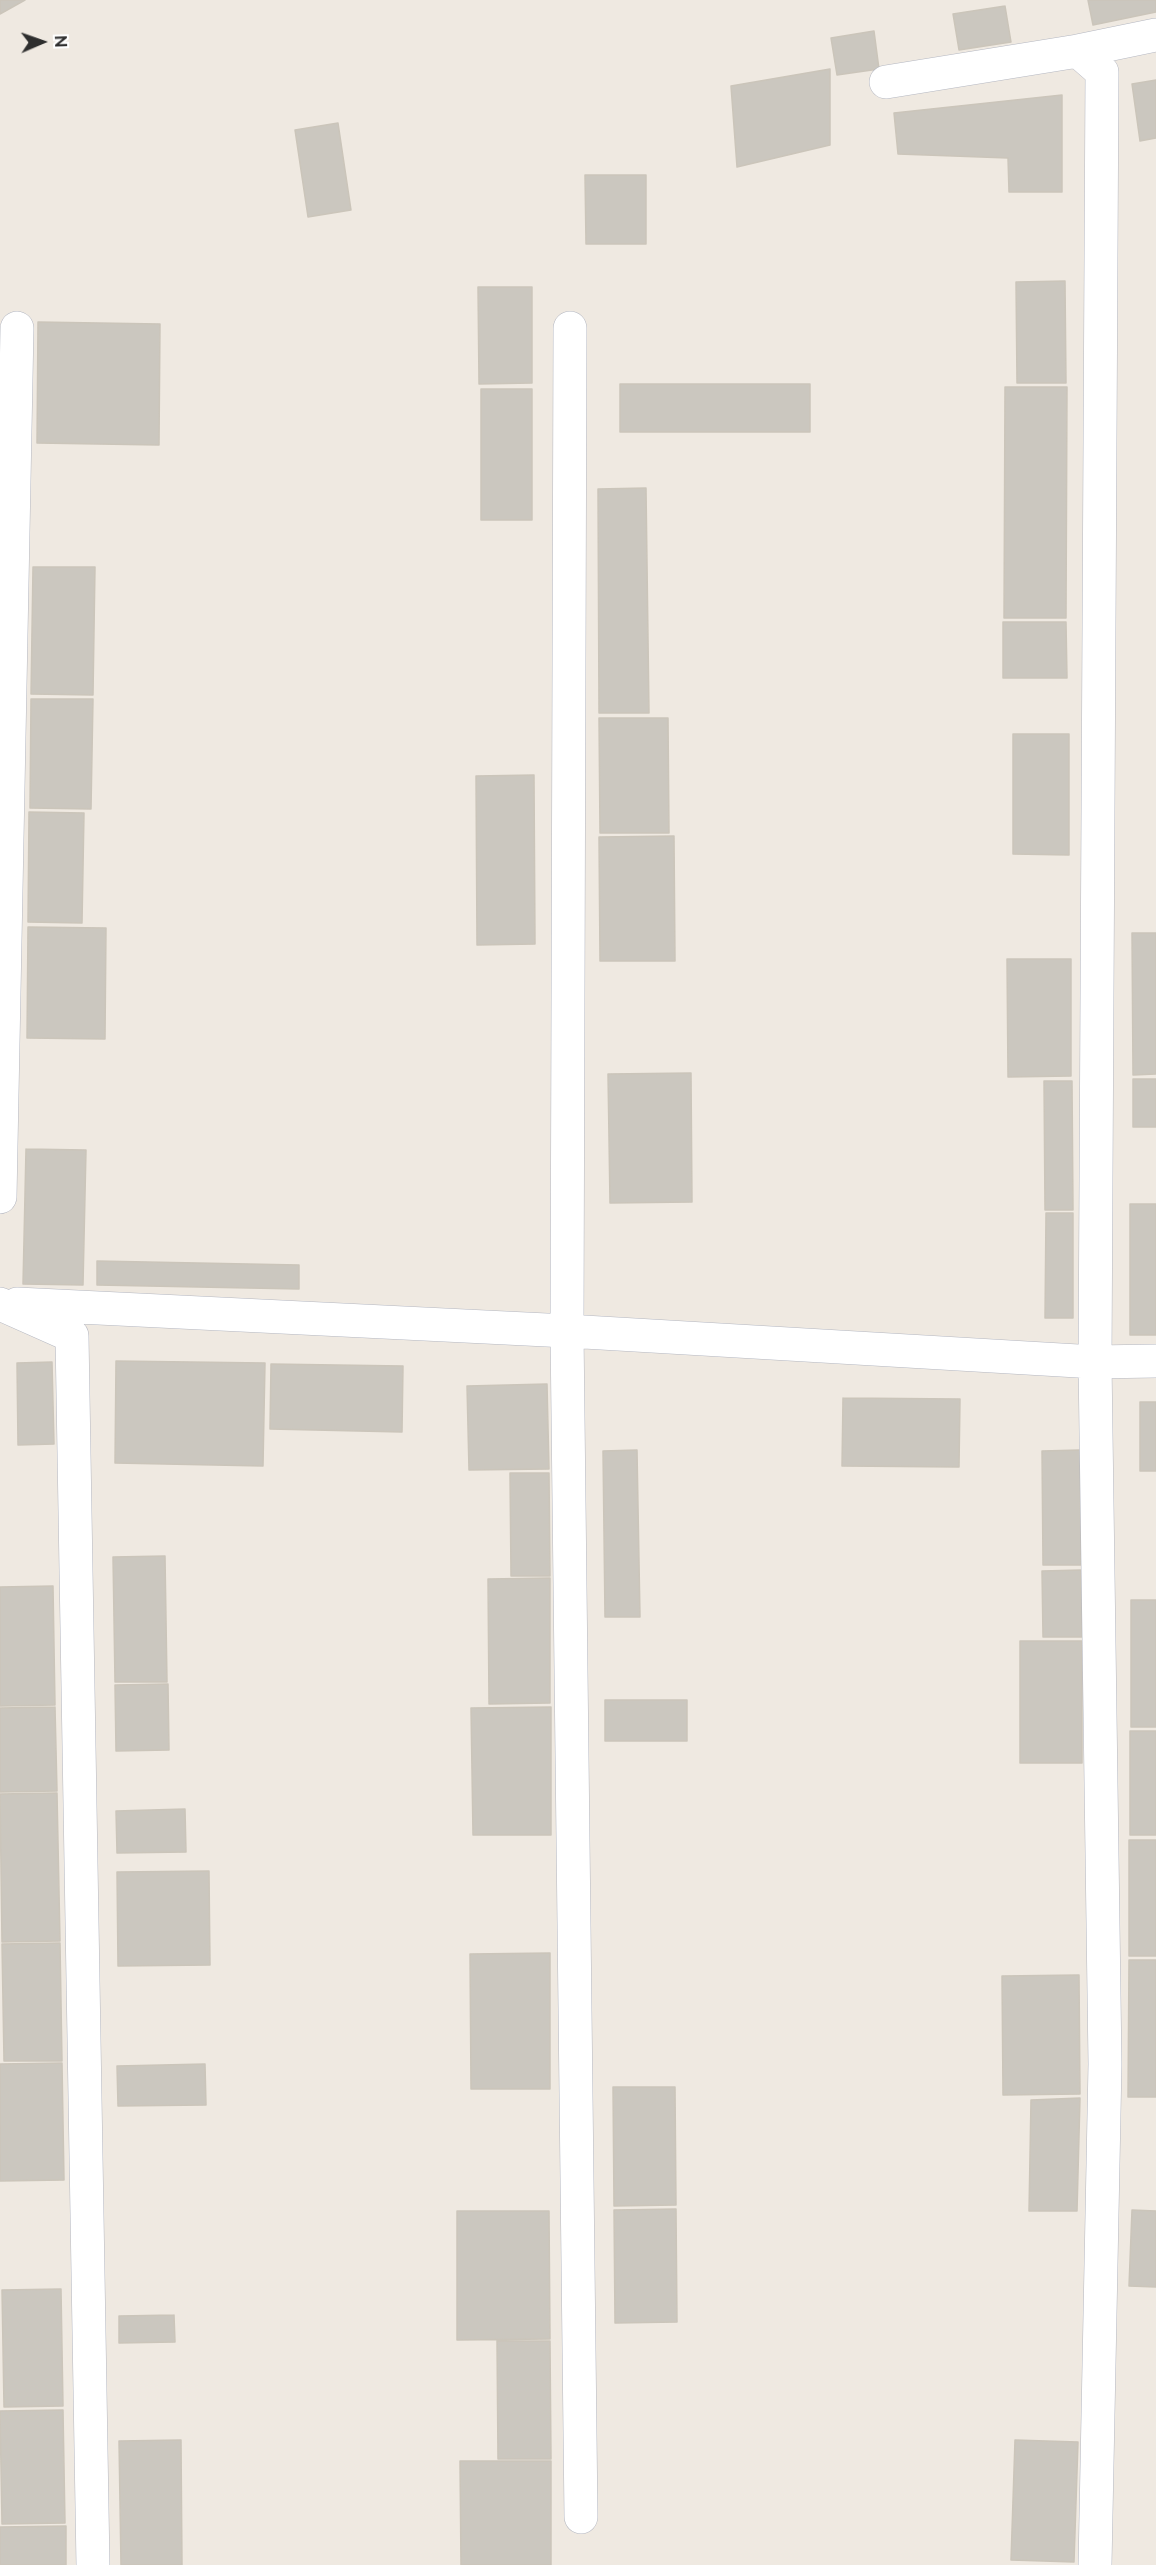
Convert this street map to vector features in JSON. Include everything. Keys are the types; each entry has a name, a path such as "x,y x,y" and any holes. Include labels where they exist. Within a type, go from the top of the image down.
{"street":[{"path":"886,81 1078,51 1156,35"},
{"path":"1078,51 1102,72 1095,1362 1105,2064 1095,2565"},
{"path":"0,1197 17,328"},
{"path":"570,328 567,1331 581,2517"},
{"path":"0,1304 567,1331 1095,1362 1156,1361"},
{"path":"0,1304 72,1336 93,2565"}],"building":[{"path":"0,0 25,0 0,14"},
{"path":"1088,0 1156,0 1156,12 1093,25"},
{"path":"1005,6 1011,42 959,50 953,14"},
{"path":"874,31 879,69 837,75 831,38"},
{"path":"830,69 830,145 737,167 731,86"},
{"path":"1156,80 1156,138 1140,141 1132,84"},
{"path":"1062,95 1062,192 1009,192 1008,158 898,154 894,113"},
{"path":"338,123 351,210 308,217 295,130"},
{"path":"585,175 646,175 646,244 586,244"},
{"path":"1065,281 1066,383 1017,383 1016,282"},
{"path":"478,287 532,287 532,383 479,384"},
{"path":"38,322 160,324 159,445 37,443"},
{"path":"620,384 810,384 810,432 620,432"},
{"path":"1005,387 1067,387 1066,618 1004,618"},
{"path":"481,389 532,389 532,520 481,520"},
{"path":"646,488 649,713 599,713 598,489"},
{"path":"33,567 95,567 93,695 31,694"},
{"path":"1003,622 1066,622 1067,678 1003,678"},
{"path":"31,699 93,699 91,809 30,808"},
{"path":"599,718 668,718 669,833 600,833"},
{"path":"1013,734 1069,734 1069,855 1013,854"},
{"path":"534,775 535,944 477,945 476,776"},
{"path":"29,812 84,813 82,923 28,922"},
{"path":"674,836 675,961 600,961 599,837"},
{"path":"28,927 106,928 105,1039 27,1038"},
{"path":"1132,933 1156,933 1156,1074 1133,1075"},
{"path":"1007,959 1071,959 1071,1076 1008,1077"},
{"path":"691,1073 692,1202 610,1203 608,1074"},
{"path":"1133,1079 1156,1079 1156,1127 1133,1127"},
{"path":"1044,1081 1072,1081 1073,1210 1045,1210"},
{"path":"26,1149 86,1150 83,1285 23,1284"},
{"path":"1130,1204 1156,1204 1156,1335 1130,1335"},
{"path":"1046,1213 1073,1213 1073,1318 1045,1318"},
{"path":"97,1261 299,1265 299,1289 97,1285"},
{"path":"116,1361 265,1363 263,1466 115,1463"},
{"path":"52,1362 54,1444 18,1445 17,1363"},
{"path":"271,1364 403,1366 402,1432 270,1429"},
{"path":"547,1384 549,1469 469,1470 467,1386"},
{"path":"843,1398 960,1399 959,1467 842,1466"},
{"path":"1140,1402 1156,1402 1156,1471 1140,1471"},
{"path":"637,1450 640,1617 605,1617 603,1451"},
{"path":"1080,1450 1081,1565 1043,1565 1042,1451"},
{"path":"510,1473 549,1473 550,1576 511,1576"},
{"path":"165,1556 167,1682 115,1682 113,1557"},
{"path":"1081,1570 1082,1637 1043,1637 1042,1571"},
{"path":"550,1578 550,1703 489,1704 488,1579"},
{"path":"53,1586 55,1705 0,1706 0,1587"},
{"path":"1131,1600 1156,1600 1156,1727 1131,1727"},
{"path":"1020,1641 1082,1641 1082,1763 1020,1763"},
{"path":"168,1684 169,1750 116,1751 115,1685"},
{"path":"605,1700 687,1700 687,1741 605,1741"},
{"path":"55,1707 57,1791 0,1792 0,1708"},
{"path":"551,1707 551,1835 473,1835 471,1708"},
{"path":"1130,1731 1156,1731 1156,1835 1130,1835"},
{"path":"57,1793 60,1941 2,1942 0,1794"},
{"path":"185,1809 186,1852 117,1853 116,1811"},
{"path":"1129,1840 1156,1840 1156,1956 1129,1956"},
{"path":"209,1871 210,1965 118,1966 117,1872"},
{"path":"60,1943 62,2061 4,2061 2,1944"},
{"path":"550,1953 550,2089 471,2089 470,1954"},
{"path":"1129,1960 1156,1960 1156,2097 1128,2097"},
{"path":"1079,1975 1080,2094 1003,2095 1002,1976"},
{"path":"62,2063 64,2180 0,2181 0,2064"},
{"path":"205,2064 206,2105 118,2106 117,2066"},
{"path":"613,2087 675,2087 676,2205 614,2206"},
{"path":"1080,2098 1077,2211 1029,2211 1031,2100"},
{"path":"676,2209 677,2322 615,2323 614,2210"},
{"path":"1132,2210 1156,2211 1156,2287 1129,2286"},
{"path":"457,2211 549,2211 550,2339 457,2340"},
{"path":"61,2289 63,2406 4,2407 2,2290"},
{"path":"174,2315 175,2342 119,2343 119,2316"},
{"path":"497,2341 550,2341 551,2459 498,2459"},
{"path":"63,2410 65,2523 2,2524 0,2411"},
{"path":"181,2440 182,2565 121,2565 119,2441"},
{"path":"1015,2440 1078,2442 1074,2562 1011,2560"},
{"path":"460,2461 551,2461 551,2565 461,2565"},
{"path":"66,2526 66,2565 0,2565 0,2527"}]}
